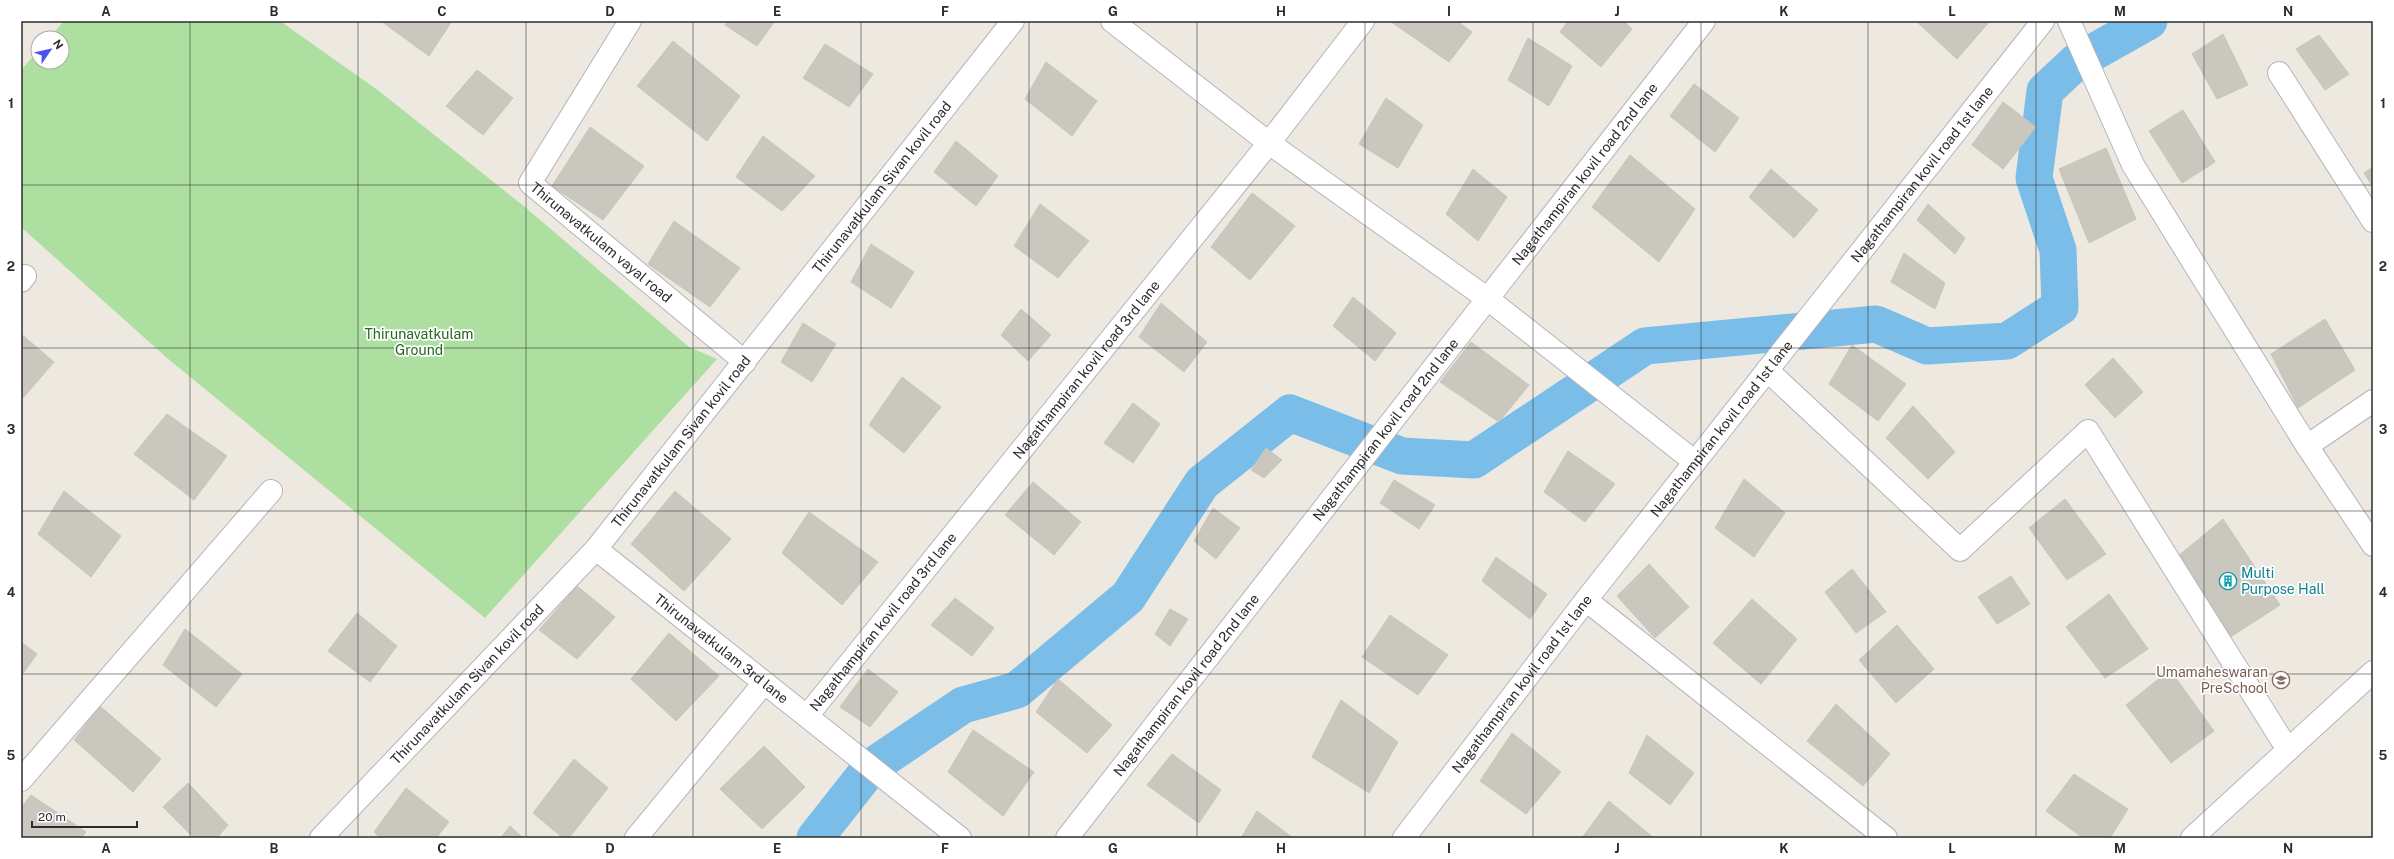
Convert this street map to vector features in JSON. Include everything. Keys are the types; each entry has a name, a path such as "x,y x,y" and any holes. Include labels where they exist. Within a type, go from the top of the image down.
{"street":[{"name":"Thirunavatkulam vayal road","path":"630,21 530,183 745,362"},
{"name":"Thirunavatkulam Sivan kovil road","path":"321,838 596,549 1013,21"},
{"path":"1112,21 1269,143 1488,299 1695,462"},
{"name":"Nagathampiran kovil road 3rd lane","path":"807,716 1269,143 1363,21"},
{"name":"Nagathampiran kovil road 2nd lane","path":"1067,838 1704,21"},
{"name":"Nagathampiran kovil road 1st lane","path":"1404,838 1586,600 2043,21"},
{"path":"2069,21 2133,165 2307,446 2373,545"},
{"path":"2279,73 2373,221"},
{"path":"1767,370 1960,550 2088,431 2288,750"},
{"path":"2307,446 2373,401"},
{"path":"21,780 271,491"},
{"name":"Thirunavatkulam 3rd lane","path":"596,549 960,838"},
{"path":"1586,600 1886,838"},
{"path":"2192,838 2373,672"},
{"path":"636,838 764,683"}],"green space":[{"name":"Thirunavatkulam Ground","path":"64,21 280,21 379,91 525,207 689,347 717,359 485,618 167,358 21,227 21,70 30,60 30,70 70,70 70,30 56,30"}],"building":[{"path":"381,21 452,21 429,56"},
{"path":"728,21 775,21 757,46 725,25"},
{"path":"1390,21 1457,21 1472,32 1449,62"},
{"path":"1568,21 1624,21 1632,29 1601,67 1560,32"},
{"path":"1916,21 1990,21 1957,59"},
{"path":"2223,34 2248,85 2217,99 2192,54"},
{"path":"2319,35 2349,74 2325,90 2296,49"},
{"path":"1528,38 1572,66 1549,106 1508,80"},
{"path":"673,41 740,96 707,141 637,86"},
{"path":"825,44 873,74 849,107 803,78"},
{"path":"1046,62 1097,101 1072,136 1025,99"},
{"path":"477,70 513,98 483,135 446,106"},
{"path":"1694,84 1739,118 1715,152 1670,116"},
{"path":"1386,98 1423,125 1398,168 1359,144"},
{"path":"2003,102 2036,127 2003,169 1972,145"},
{"path":"2183,110 2215,162 2182,183 2149,131"},
{"path":"590,127 644,166 603,220 552,186"},
{"path":"763,136 815,176 782,211 736,177"},
{"path":"956,141 998,176 976,206 934,172"},
{"path":"2106,148 2136,219 2089,243 2059,169"},
{"path":"1630,155 1695,209 1659,262 1592,207"},
{"path":"2373,167 2373,187 2364,173"},
{"path":"1473,169 1507,197 1478,241 1446,214"},
{"path":"1771,169 1818,210 1794,238 1749,197"},
{"path":"1252,193 1295,226 1250,280 1211,247"},
{"path":"1040,204 1089,241 1058,278 1014,246"},
{"path":"1928,204 1965,238 1955,254 1917,220"},
{"path":"674,221 740,268 710,307 648,264"},
{"path":"871,244 914,272 891,308 851,282"},
{"path":"1904,253 1945,283 1935,309 1891,282"},
{"path":"1353,297 1396,333 1375,361 1333,326"},
{"path":"1161,303 1207,342 1184,372 1139,337"},
{"path":"1021,309 1051,335 1028,361 1001,335"},
{"path":"2325,319 2355,370 2298,408 2271,354"},
{"path":"803,323 836,344 812,382 781,362"},
{"path":"21,334 54,362 22,399 21,398"},
{"path":"1471,342 1529,385 1499,422 1440,382"},
{"path":"1852,345 1906,384 1878,421 1829,384"},
{"path":"2113,358 2143,392 2115,418 2085,385"},
{"path":"902,377 941,407 904,453 869,425"},
{"path":"1133,403 1160,424 1133,463 1104,443"},
{"path":"1913,406 1955,452 1928,479 1886,438"},
{"path":"167,414 227,456 194,500 134,454"},
{"path":"1266,448 1282,460 1264,478 1251,470"},
{"path":"1568,451 1615,484 1585,522 1544,492"},
{"path":"1744,479 1785,513 1754,557 1715,528"},
{"path":"1394,480 1435,505 1419,529 1380,503"},
{"path":"1033,482 1081,522 1054,555 1005,515"},
{"path":"64,491 121,536 91,577 38,534"},
{"path":"675,491 731,539 684,591 631,544"},
{"path":"2065,499 2106,554 2067,580 2029,528"},
{"path":"1213,508 1240,528 1216,559 1194,541"},
{"path":"809,512 878,562 842,605 782,553"},
{"name":"Multi Purpose Hall","path":"2223,519 2280,605 2229,638 2177,557"},
{"path":"1496,557 1547,594 1530,619 1482,581"},
{"path":"1649,564 1689,607 1655,638 1617,596"},
{"path":"1852,569 1886,612 1856,633 1825,592"},
{"path":"2011,576 2030,604 1997,624 1978,597"},
{"path":"577,586 615,617 577,659 539,630"},
{"path":"2109,594 2148,649 2105,678 2066,627"},
{"path":"955,598 994,628 972,656 931,625"},
{"path":"1752,599 1797,639 1761,684 1713,643"},
{"path":"1170,609 1188,619 1170,646 1155,634"},
{"path":"357,613 397,646 370,682 328,651"},
{"path":"1390,615 1448,655 1418,695 1362,657"},
{"path":"1897,625 1934,669 1896,703 1859,660"},
{"path":"185,629 242,674 216,707 163,665"},
{"path":"669,633 719,676 676,721 631,679"},
{"path":"21,642 37,654 21,676"},
{"path":"868,669 898,692 870,727 840,707"},
{"path":"2170,670 2214,731 2171,763 2126,705"},
{"path":"1058,679 1112,725 1087,753 1036,712"},
{"path":"1341,700 1398,742 1369,793 1312,757"},
{"path":"1836,704 1890,754 1863,786 1807,741"},
{"path":"100,706 161,759 133,792 74,740"},
{"path":"973,730 1034,772 1003,816 948,772"},
{"path":"1512,733 1561,772 1526,814 1480,781"},
{"path":"1647,735 1694,773 1670,805 1629,773"},
{"path":"764,746 805,787 762,829 720,789"},
{"path":"1172,754 1221,790 1199,823 1147,785"},
{"path":"574,759 608,788 569,838 563,838 533,813"},
{"path":"2074,774 2128,809 2110,838 2083,838 2046,811"},
{"path":"188,783 228,825 217,838 194,838 163,807"},
{"path":"406,788 449,822 436,838 381,838 374,832"},
{"path":"31,795 86,832 81,838 21,838 21,808"},
{"path":"1609,801 1654,838 1582,838"},
{"path":"1257,811 1293,838 1241,838"},
{"path":"510,826 523,838 501,838"}],"waterway":[{"path":"815,838 871,767 963,705 1017,690 1128,597 1202,483 1290,413 1402,456 1474,460 1645,346 1876,324 1927,346 2007,341 2060,307 2058,250 2034,178 2045,91 2076,62 2149,21"}],"place":[{"name":"Multi Purpose Hall","path":"2228,581"},
{"name":"Umamaheswaran PreSchool","path":"2281,680"}]}
